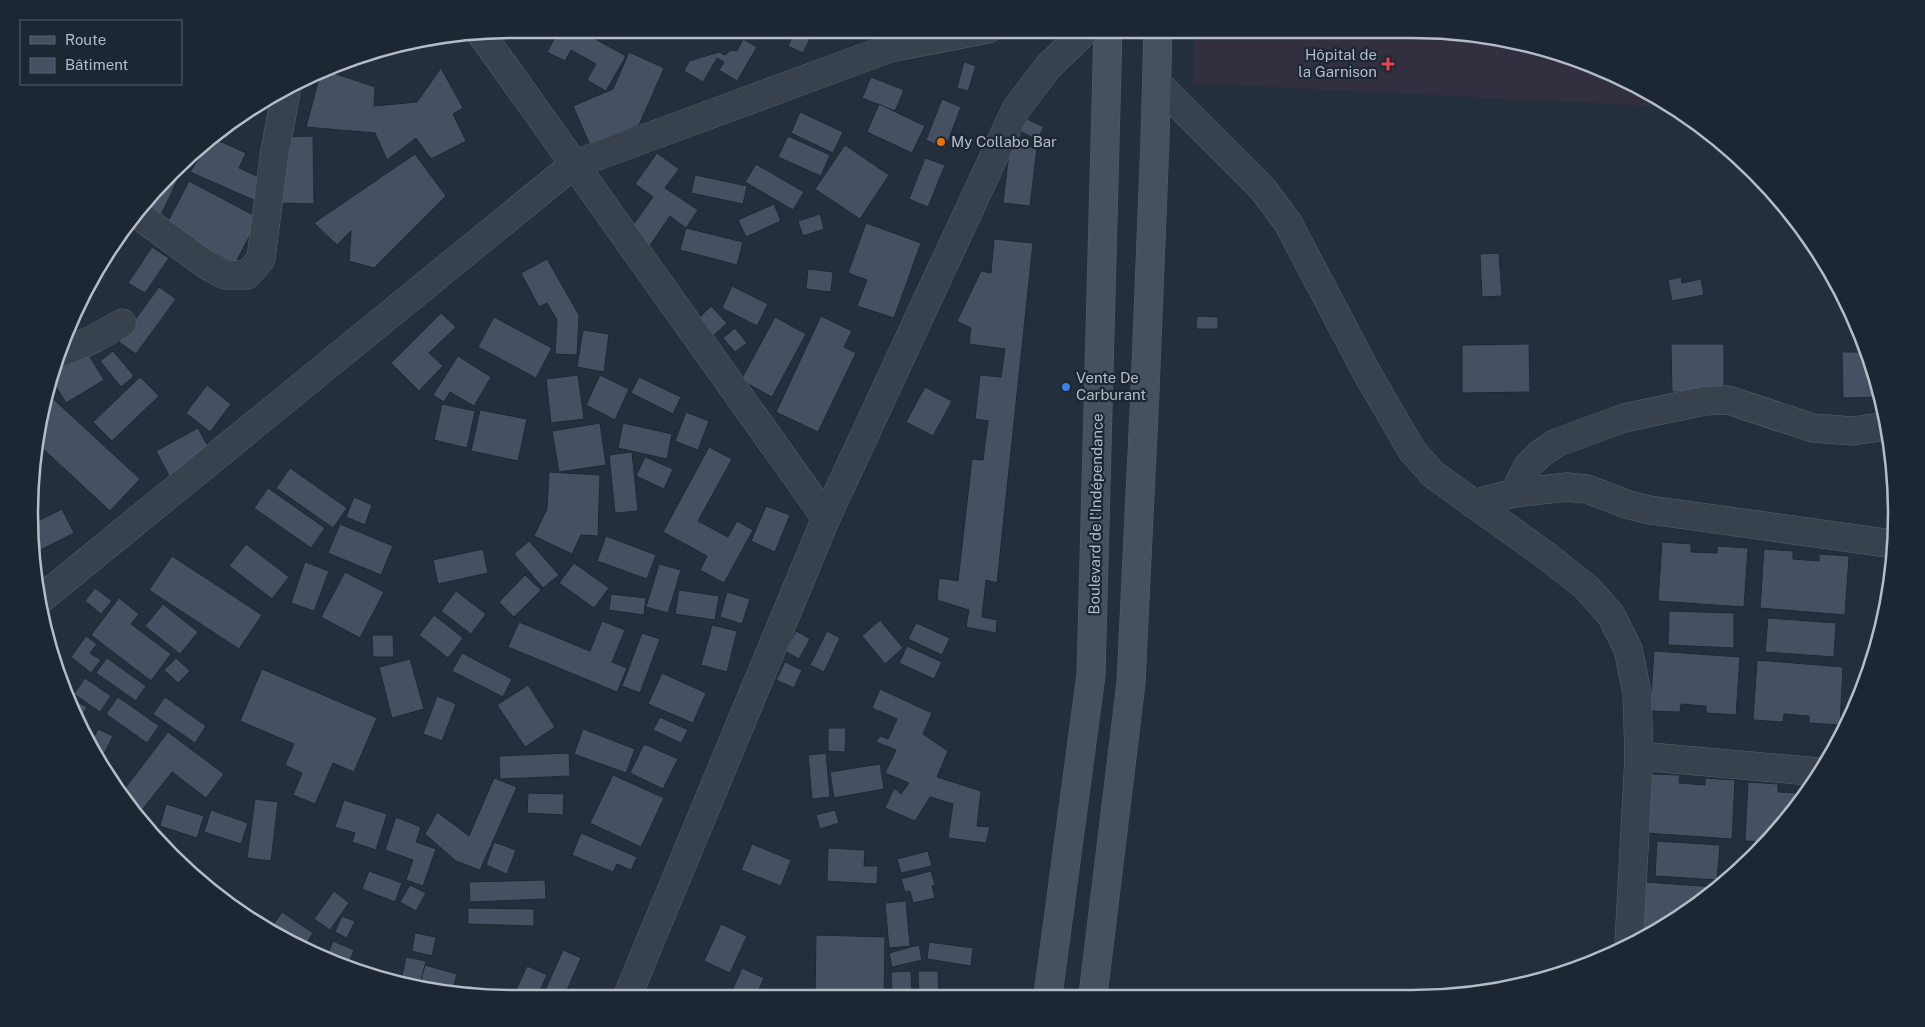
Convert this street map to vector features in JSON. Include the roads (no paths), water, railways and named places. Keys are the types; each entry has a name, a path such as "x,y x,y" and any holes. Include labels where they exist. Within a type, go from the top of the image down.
{"main road":[{"name":"Boulevard de l'Indépendance","path":"1049,990 1091,675 1108,38"},
{"path":"1095,990 1131,683 1145,392 1158,38"}],"street":[{"path":"45,595 573,165 890,48 942,38"},
{"path":"630,990 826,518 1016,109 1048,67 1078,38"},
{"path":"485,39 826,518"},
{"path":"1157,83 1262,188 1288,223 1368,375 1413,452 1434,475 1548,557 1587,588 1611,615 1628,650 1637,692 1639,756 1629,936"},
{"path":"141,217 208,266 226,275 247,275 261,259 274,156 285,96"},
{"path":"67,350 92,340 122,323"},
{"path":"1514,493 1528,466 1540,454 1556,443 1624,418 1704,401 1728,400 1813,428 1853,431 1879,427"},
{"path":"1473,504 1514,493 1554,488 1587,489 1629,505 1650,510 1886,543"},
{"path":"1639,756 1811,771"}],"place":[{"name":"Hôpital de la Garnison","path":"1388,64"},
{"name":"My Collabo Bar","path":"941,142"},
{"name":"Vente De Carburant","path":"1066,387"}]}
